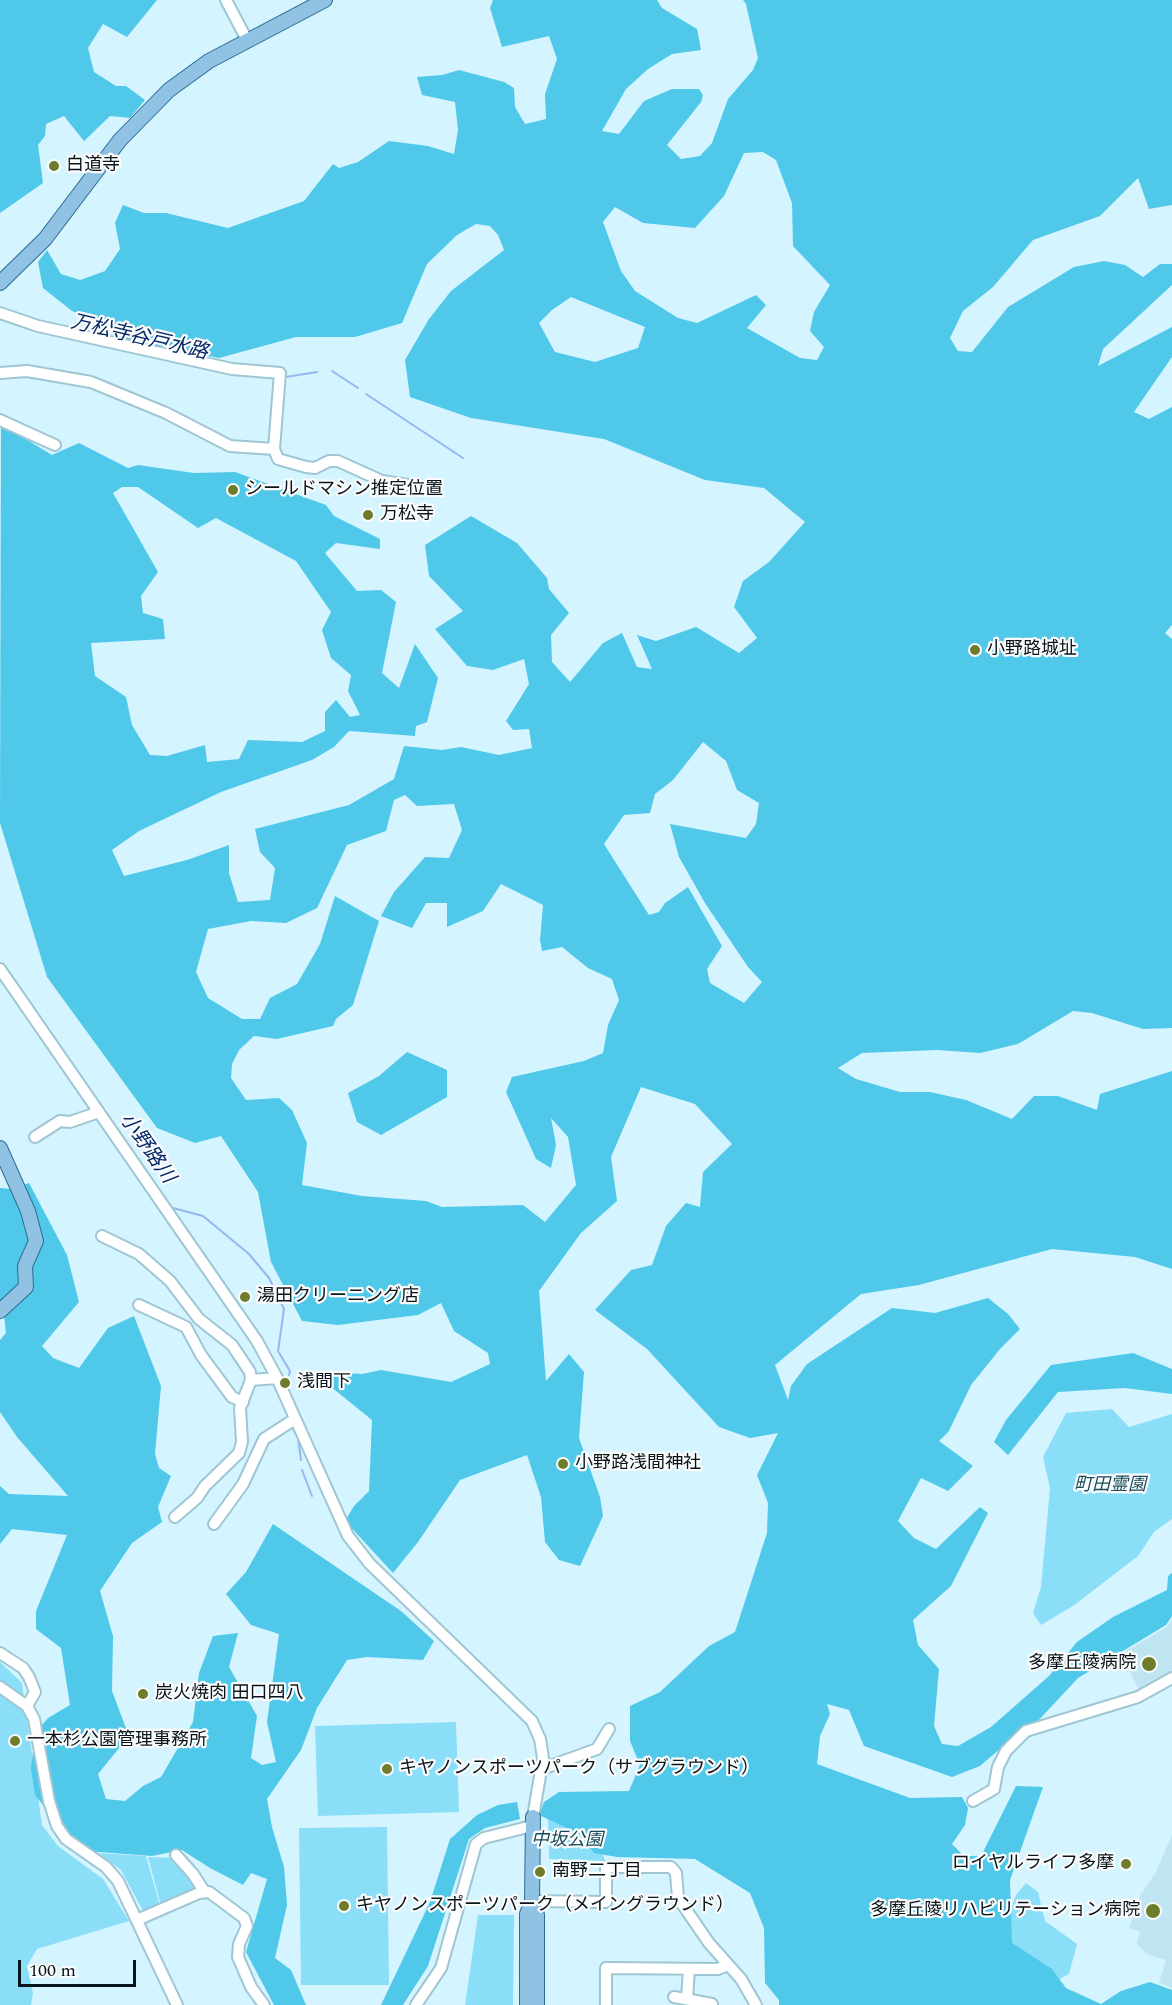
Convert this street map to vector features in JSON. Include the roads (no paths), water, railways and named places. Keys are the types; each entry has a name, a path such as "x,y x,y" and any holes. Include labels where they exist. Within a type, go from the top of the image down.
{"main road":[{"path":"0,284 45,239 115,146 147,110 194,71 247,40 325,0"},
{"path":"0,1148 28,1210 36,1241 25,1266 26,1287 0,1311"},
{"path":"532,1822 532,1901 537,1915 537,2005"},
{"path":"526,2005 527,1914 532,1901"}],"street":[{"path":"226,0 247,40"},
{"path":"0,313 38,326 232,369 280,373 274,448 278,459 315,468 329,461 338,461 382,481 429,488"},
{"path":"0,373 37,372 91,382 166,413 230,446 274,448"},
{"path":"0,420 55,445"},
{"path":"0,969 257,1341 277,1377 348,1536 370,1564 532,1721 543,1749 542,1769 532,1822 484,1838 476,1844 441,1968 416,2005"},
{"path":"35,1137 60,1121 70,1122 99,1112"},
{"path":"102,1236 139,1254 170,1281 199,1320 232,1346 250,1372 251,1380 240,1408 242,1442 239,1453 205,1486 197,1498 175,1517"},
{"path":"139,1305 186,1327 201,1355 232,1397 243,1402"},
{"path":"251,1380 277,1377"},
{"path":"214,1524 243,1484 264,1439 295,1419"},
{"path":"0,1653 23,1668 29,1677 35,1692 27,1706"},
{"path":"973,1801 993,1789 1006,1751 1026,1731 1138,1697 1172,1678"},
{"path":"0,1687 27,1706 36,1728 49,1802 57,1826 75,1846 113,1874 177,2005"},
{"path":"542,1769 597,1749 609,1729"},
{"path":"176,1855 204,1891 244,1918 247,1926 239,1944 238,1957 251,1987 264,2005"},
{"path":"532,1901 606,1902 606,1867 671,1867 676,1874 678,1898 741,1979 756,2005"},
{"path":"137,1920 204,1891"},
{"path":"606,2005 606,1968 717,1969 728,1965"},
{"path":"687,1999 688,1968"},
{"path":"674,1997 712,2004"}],"waterway":[{"name":"万松寺谷戸水路","path":"332,371 358,388"},
{"name":"万松寺谷戸水路","path":"286,377 317,372"},
{"name":"万松寺谷戸水路","path":"366,394 463,458"},
{"name":"小野路川","path":"173,1208 203,1216 249,1254 269,1278 284,1309 278,1351 290,1371 289,1375"},
{"path":"285,1410 289,1418"},
{"path":"292,1426 298,1438 301,1460"},
{"path":"302,1470 312,1496"}],"place":[{"name":"白道寺","path":"54,166"},
{"name":"シールドマシン推定位置","path":"233,490"},
{"name":"万松寺","path":"368,515"},
{"name":"小野路城址","path":"975,650"},
{"name":"湯田クリーニング店","path":"245,1297"},
{"name":"浅間下","path":"285,1383"},
{"name":"小野路浅間神社","path":"563,1464"},
{"name":"多摩丘陵病院","path":"1149,1664"},
{"name":"炭火焼肉 田口四八","path":"143,1694"},
{"name":"一本杉公園管理事務所","path":"15,1741"},
{"name":"キヤノンスポーツパーク（サブグラウンド）","path":"387,1769"},
{"name":"ロイヤルライフ多摩","path":"1126,1864"},
{"name":"南野二丁目","path":"540,1872"},
{"name":"キヤノンスポーツパーク（メイングラウンド）","path":"344,1906"},
{"name":"多摩丘陵リハビリテーション病院","path":"1153,1911"}],"park label":[{"name":"町田霊園","path":"1110,1486"},
{"name":"中坂公園","path":"567,1841"}]}
